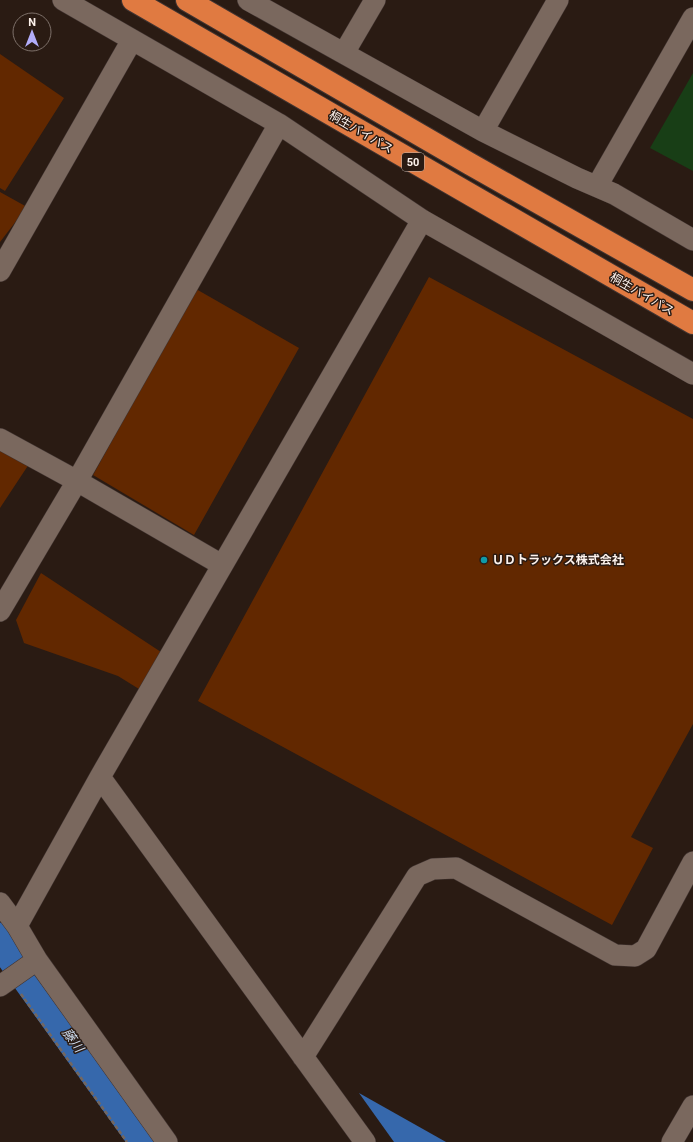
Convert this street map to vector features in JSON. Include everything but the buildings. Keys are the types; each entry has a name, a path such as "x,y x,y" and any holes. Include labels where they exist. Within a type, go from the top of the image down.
{"highway":[{"name":"桐生バイパス","path":"133,0 693,323"},
{"name":"50","path":"187,0 470,164 693,290"}],"street":[{"path":"63,0 279,124 422,220 693,374"},
{"path":"248,0 344,52 483,131 577,178 614,194 693,240"},
{"path":"344,52 375,0"},
{"path":"483,131 558,0"},
{"path":"597,186 693,18"},
{"path":"0,271 132,40"},
{"path":"0,611 77,482 279,124"},
{"path":"17,926 100,777 422,220"},
{"path":"0,439 222,565"},
{"path":"100,777 365,1142"},
{"path":"303,1057 416,876 433,869 456,868 615,955 635,956 646,949 693,862"},
{"path":"0,903 17,926 37,960 167,1142"},
{"path":"5,983 37,960"},
{"path":"672,1142 693,1106"}],"path":[{"path":"5,983 127,1142"}],"green space":[{"path":"693,73 693,171 650,148"}],"water":[{"path":"359,1093 446,1142 394,1142"}],"waterway":[{"name":"藤川","path":"0,939 146,1142"}],"place":[{"name":"ＵＤトラックス株式会社","path":"484,560"}]}
